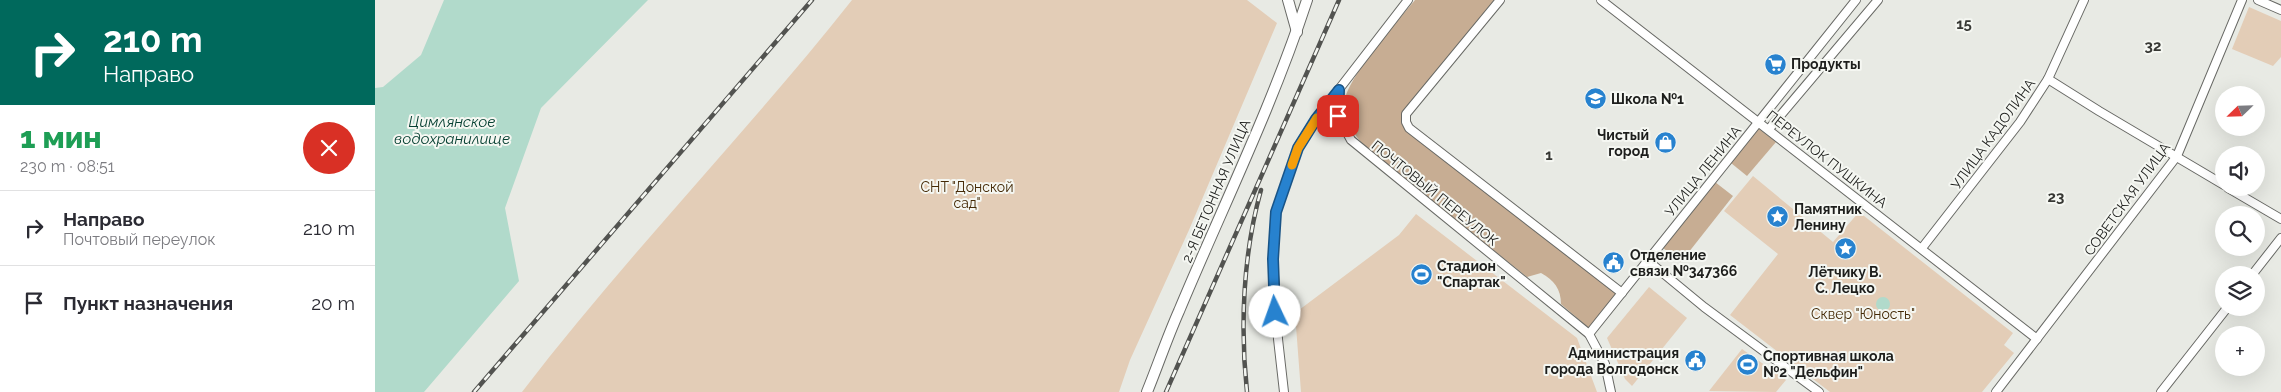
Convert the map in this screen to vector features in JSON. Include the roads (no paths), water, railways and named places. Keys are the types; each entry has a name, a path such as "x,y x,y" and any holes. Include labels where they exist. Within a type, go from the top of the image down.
{"main road":[{"path":"1288,0 1297,32"},
{"name":"2-Я БЕТОННАЯ УЛИЦА","path":"1147,392 1178,311 1211,240 1297,32 1307,0"}],"street":[{"path":"1284,392 1273,268 1276,212 1298,148 1316,119 1408,0"},
{"path":"1500,0 1406,114 1406,122 1409,128 1622,293"},
{"name":"ПЕРЕУЛОК ПУШКИНА","path":"1601,0 2037,339"},
{"name":"УЛИЦА ЛЕНИНА","path":"1589,334 1855,0"},
{"path":"1769,129 1878,0"},
{"name":"УЛИЦА КАДОЛИНА","path":"1922,248 2020,122 2048,79 2084,0"},
{"name":"СОВЕТСКАЯ УЛИЦА","path":"1996,392 2177,156 2242,0"},
{"path":"2258,0 2281,10"},
{"path":"2048,79 2099,112 2215,179"},
{"name":"ПОЧТОВЫЙ ПЕРЕУЛОК","path":"1339,90 1338,116 1351,140 1589,334 1605,364 1611,392"},
{"path":"2242,196 2281,219"},
{"path":"2259,266 2281,238"},
{"path":"1647,260 1704,307 1819,392"},
{"path":"2161,392 2221,316"}],"water":[{"name":"Цимлянское водохранилище","path":"444,0 648,0 541,108 505,208 519,281 424,392 375,392 375,88 383,87 421,55"},
{"path":"1880,297 1886,297 1890,304 1886,311 1880,311 1876,307 1876,301"}],"railway":[{"path":"474,392 812,0"},
{"path":"1166,392 1339,0"},
{"path":"1247,392 1244,342 1245,291 1250,239 1261,190"}],"place":[{"name":"Продукты","path":"1775,64"},
{"name":"Школа №1","path":"1595,99"},
{"name":"Чистый город","path":"1665,143"},
{"name":"Памятник Ленину","path":"1778,217"},
{"name":"Лётчику В. С. Лецко","path":"1845,249"},
{"name":"Отделение связи №347366","path":"1614,263"},
{"name":"Стадион \"Спартак\"","path":"1421,274"},
{"name":"Администрация города Волгодонск","path":"1695,361"},
{"name":"Спортивная школа №2 \"Дельфин\"","path":"1747,364"}],"district":[{"name":"15","path":"1964,24"},
{"name":"32","path":"2153,46"},
{"name":"1","path":"1549,155"},
{"name":"23","path":"2056,197"}],"park label":[{"name":"СНТ \"Донской сад\"","path":"967,196"},
{"name":"Сквер \"Юность\"","path":"1863,314"}]}
